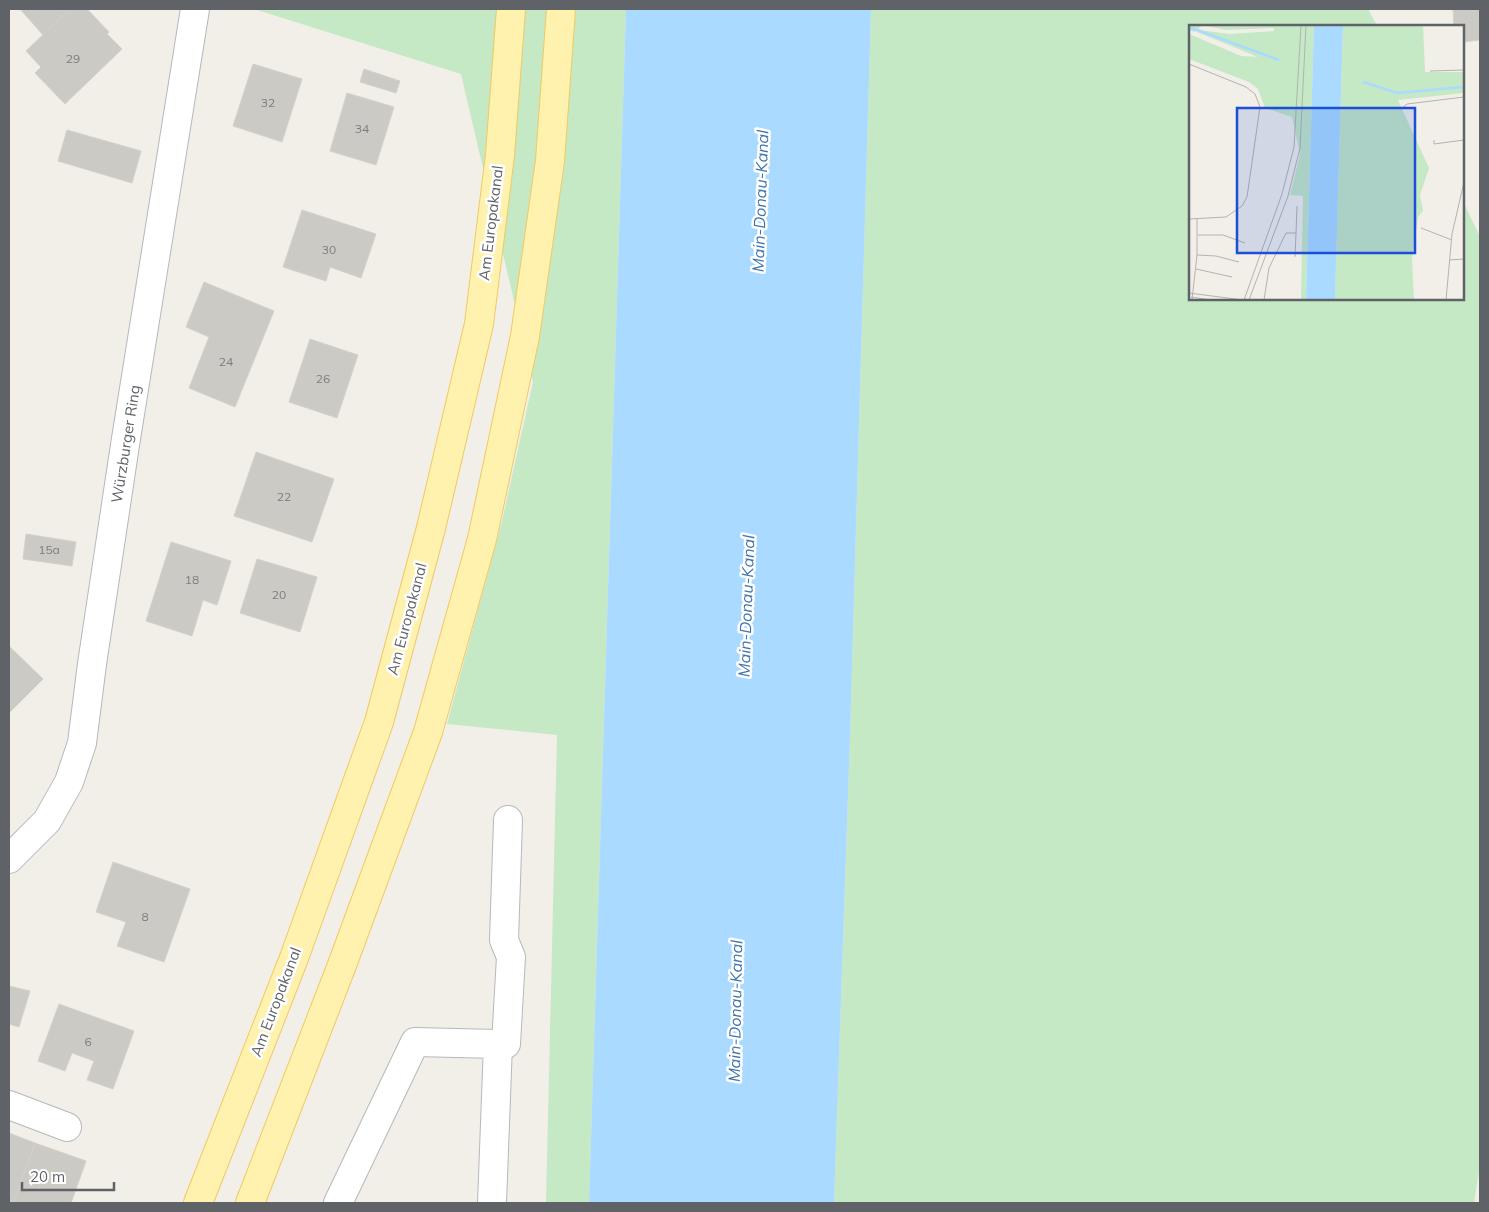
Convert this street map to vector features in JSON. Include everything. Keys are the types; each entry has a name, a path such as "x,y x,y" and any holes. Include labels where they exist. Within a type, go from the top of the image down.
{"main road":[{"name":"Am Europakanal","path":"198,1203 294,958 379,722 431,528 478,324 500,155 511,9"},
{"path":"250,1203 342,965 428,732 482,539 525,336 550,162 561,9"}],"street":[{"name":"Würzburger Ring","path":"9,859 47,821 69,782 82,743 124,454 195,9"},
{"path":"338,1203 415,1042 506,1044 511,957 504,940 508,820"},
{"path":"492,1203 498,1044"},
{"path":"9,1105 67,1126"}],"green space":[{"path":"254,9 626,9 589,1203 546,1203 557,735 447,724 502,521 533,382 461,74"},
{"path":"871,9 1368,9 1376,25 1189,25 1189,300 1464,300 1464,203 1480,237 1480,1165 1474,1203 834,1203 850,737"}],"water":[{"name":"Main-Donau-Kanal","path":"626,9 871,9 850,737 834,1203 589,1203"}],"building":[{"path":"20,9 70,9 43,35"},
{"path":"70,9 87,9 122,49 65,104 35,73 41,67 26,51"},
{"path":"1453,9 1480,9 1480,40 1464,42 1464,25 1454,25"},
{"path":"253,64 302,79 282,142 233,126"},
{"path":"364,69 400,81 396,93 360,82"},
{"path":"347,93 394,107 376,165 330,151"},
{"path":"67,130 141,151 132,183 58,161"},
{"path":"302,210 376,234 361,278 330,267 326,281 283,267"},
{"path":"204,282 274,311 235,407 189,388 209,337 186,327"},
{"path":"310,339 358,355 337,418 289,402"},
{"path":"256,452 334,479 312,542 234,516"},
{"path":"26,534 76,542 72,566 23,559"},
{"path":"171,542 231,561 217,605 203,600 192,636 146,621"},
{"path":"257,559 317,577 300,632 240,613"},
{"path":"9,646 43,679 9,713"},
{"path":"113,862 190,889 164,962 117,946 126,922 96,912"},
{"path":"9,986 30,991 19,1027 9,1024"},
{"path":"59,1004 134,1031 113,1089 87,1080 94,1061 72,1053 65,1071 38,1061"},
{"path":"9,1133 35,1143 13,1203 9,1203"},
{"path":"35,1143 86,1161 71,1203 13,1203"}]}
